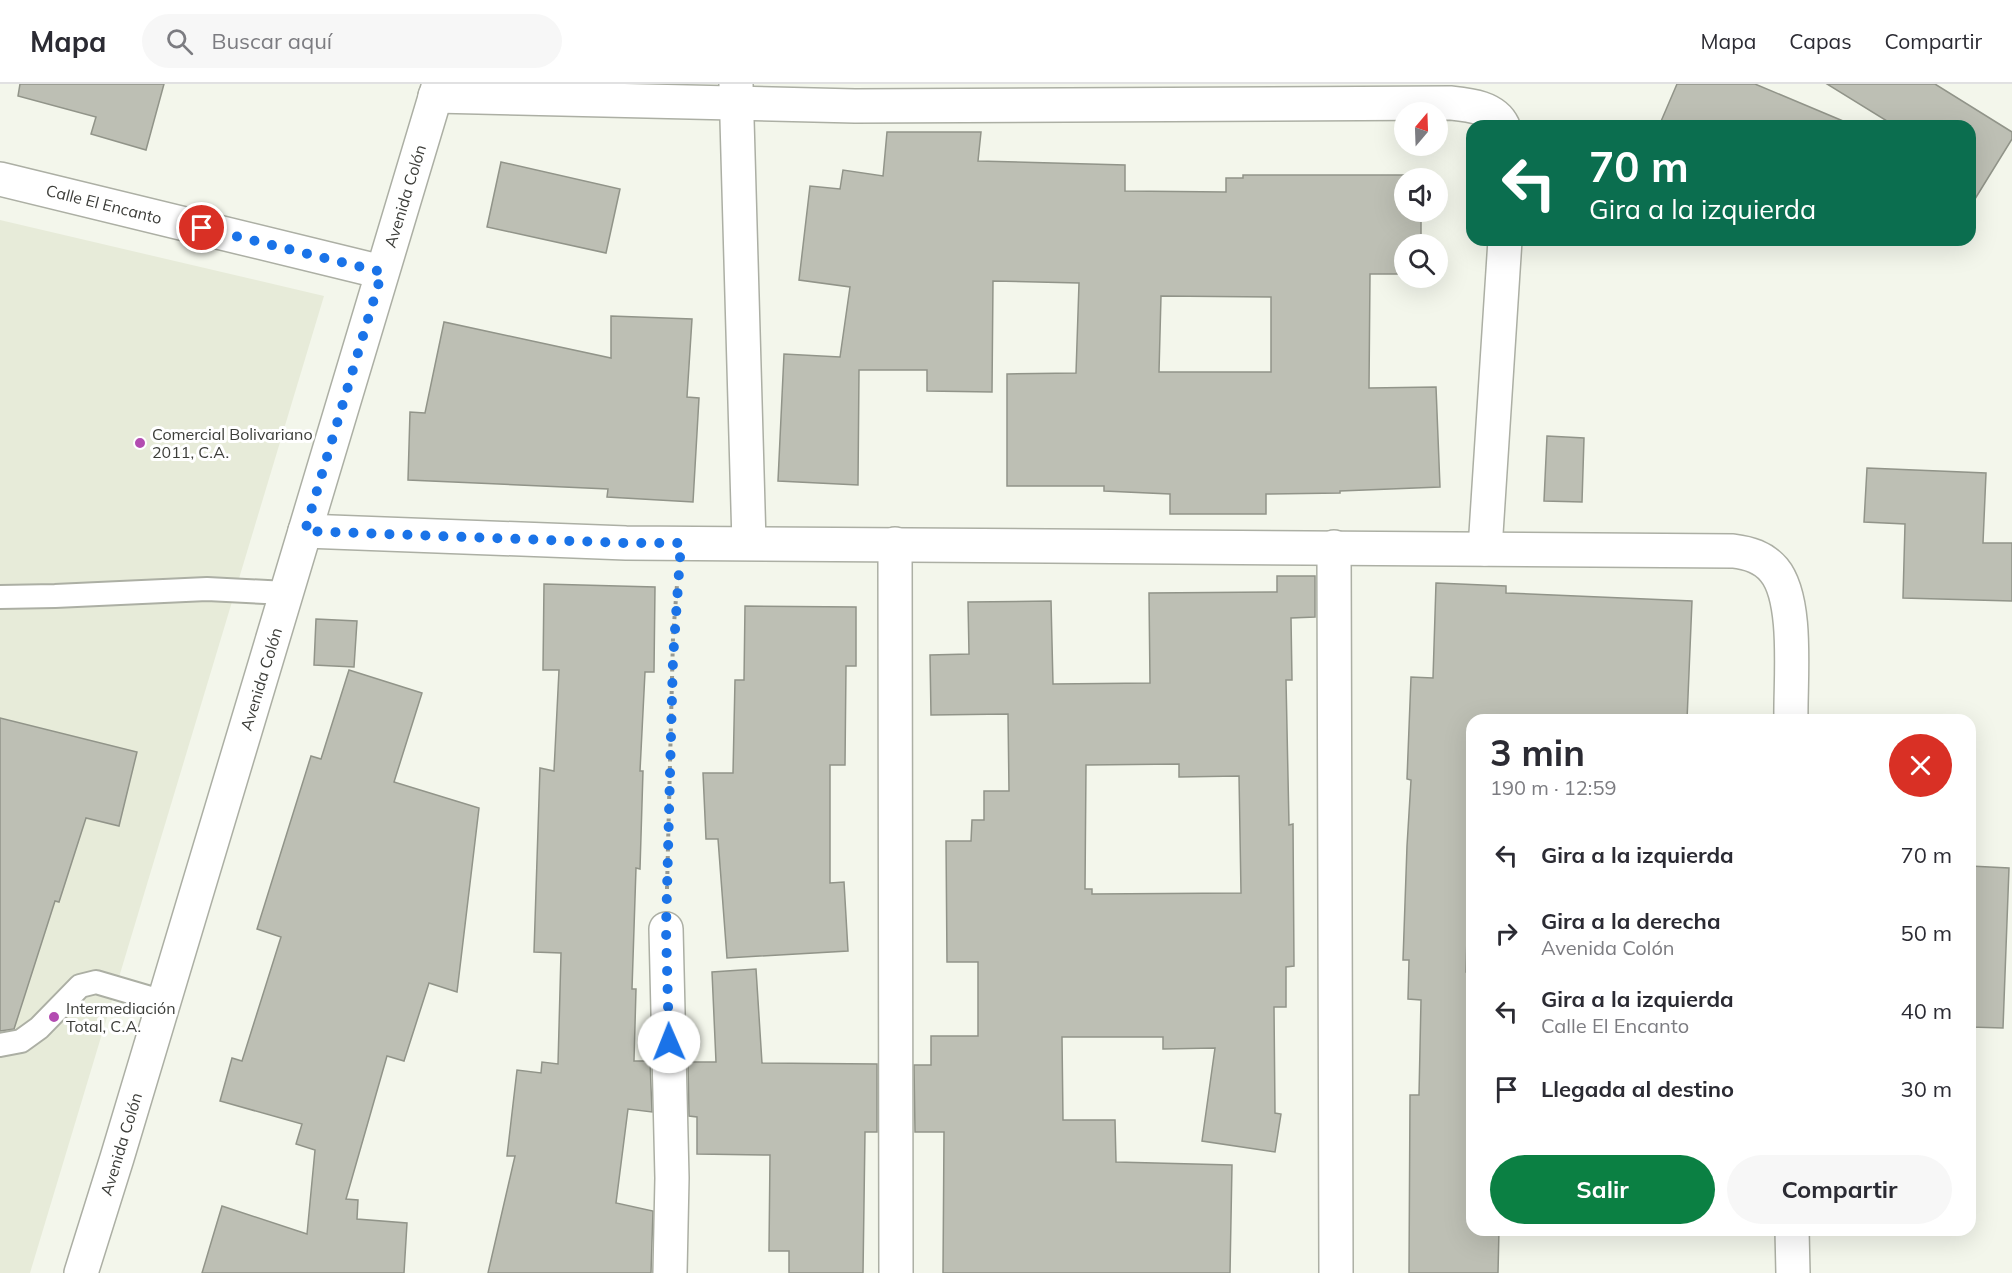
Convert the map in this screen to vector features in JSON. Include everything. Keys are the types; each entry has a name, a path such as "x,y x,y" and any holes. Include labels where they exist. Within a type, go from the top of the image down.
{"street":[{"path":"437,90 736,93 855,106 1450,103 1488,110 1499,120"},
{"name":"Avenida Colón","path":"81,1273 437,90"},
{"path":"736,93 749,543"},
{"name":"Calle El Encanto","path":"0,179 382,272"},
{"path":"1485,549 1505,246"},
{"path":"305,531 626,543 1733,551 1759,557 1774,570 1783,587 1790,617 1791,714"},
{"path":"895,544 896,1273"},
{"path":"1334,547 1336,1273"},
{"path":"666,929 672,1178 670,1273"},
{"path":"1792,1236 1792,1273"}],"lane":[{"path":"0,597 55,597 207,589 286,593"},
{"path":"0,1045 21,1041 39,1028 80,986 96,982 164,1002"}],"path":[{"path":"666,929 673,637 681,543"}],"shaded area":[{"name":"Comercial Bolivariano 2011, C.A.","path":"0,220 324,296 30,1273 0,1273"}],"building":[{"path":"20,84 164,84 146,150 91,134 96,117 18,96"},
{"path":"1677,84 1755,84 1841,120 1662,120"},
{"path":"1827,84 1935,84 2012,132 2012,139 1976,197 1976,120 1885,120"},
{"path":"887,132 981,132 978,161 1125,165 1125,191 1226,192 1226,178 1243,178 1243,175 1394,175 1394,222 1421,222 1421,234 1394,234 1394,274 1370,274 1369,388 1436,387 1440,487 1340,491 1340,493 1266,494 1266,514 1170,514 1170,494 1104,491 1104,486 1007,486 1007,374 1076,373 1079,283 993,281 992,392 927,391 927,370 859,370 858,485 778,481 784,354 840,357 850,287 799,280 810,186 840,189 843,170 883,176","holes":["1161,296 1271,297 1271,372 1159,372"]},
{"path":"501,162 620,189 606,253 487,227"},
{"path":"611,316 692,319 687,397 699,398 693,502 607,497 608,489 408,480 410,412 425,413 444,322 611,358"},
{"path":"1547,436 1584,438 1582,502 1544,501"},
{"path":"1867,468 1986,473 1983,543 2012,543 2012,601 1903,598 1905,524 1864,522"},
{"path":"1277,576 1315,576 1315,617 1291,618 1292,680 1286,680 1289,825 1293,824 1294,966 1286,967 1286,1007 1274,1007 1275,1113 1281,1114 1275,1152 1202,1141 1215,1048 1163,1049 1163,1037 1062,1037 1063,1120 1115,1120 1116,1162 1232,1165 1230,1273 943,1273 944,1132 915,1132 914,1065 931,1065 931,1036 978,1036 978,962 947,962 946,841 971,841 972,820 984,820 984,791 1009,791 1008,714 931,715 930,655 969,654 968,602 1051,601 1053,684 1150,683 1149,593 1277,592","holes":["1179,764 1179,777 1239,776 1241,893 1092,894 1092,889 1085,889 1086,765"]},
{"path":"1436,583 1506,586 1506,593 1692,601 1687,714 1466,714 1466,1236 1499,1236 1498,1273 1409,1273 1410,1095 1419,1095 1421,1000 1408,999 1409,960 1403,960 1411,780 1407,779 1411,677 1433,678"},
{"path":"544,584 655,587 654,672 645,672 640,771 643,771 640,869 636,868 632,989 636,989 634,1061 650,1061 652,1112 628,1109 616,1203 653,1211 651,1273 488,1273 515,1156 507,1156 517,1070 541,1073 542,1062 558,1064 561,953 534,952 540,768 554,771 559,670 543,670"},
{"path":"745,606 856,607 856,666 846,666 845,765 830,765 830,883 844,882 848,951 727,958 718,839 706,839 703,773 733,773 735,680 744,680"},
{"path":"316,619 357,621 354,667 314,665"},
{"path":"349,670 422,693 394,782 479,808 457,992 429,983 404,1061 387,1056 346,1199 358,1200 357,1219 407,1223 404,1273 202,1273 222,1206 307,1234 315,1150 296,1144 302,1124 220,1101 232,1058 242,1061 281,937 257,929 311,756 321,759"},
{"path":"0,718 137,752 119,826 86,818 59,902 55,901 14,1029 0,1031"},
{"path":"1976,866 2009,868 2003,1028 1976,1027"},
{"path":"756,969 762,1063 877,1064 877,1132 865,1132 863,1273 789,1273 789,1251 769,1251 770,1155 697,1154 697,1117 689,1116 688,1062 716,1062 712,972"}],"place":[{"name":"Comercial Bolivariano 2011, C.A.","path":"140,443"},
{"name":"Intermediación Total, C.A.","path":"54,1017"}],"route":[{"path":"202,228 382,272 305,531 681,543 673,637 666,929 669,1042"}]}
